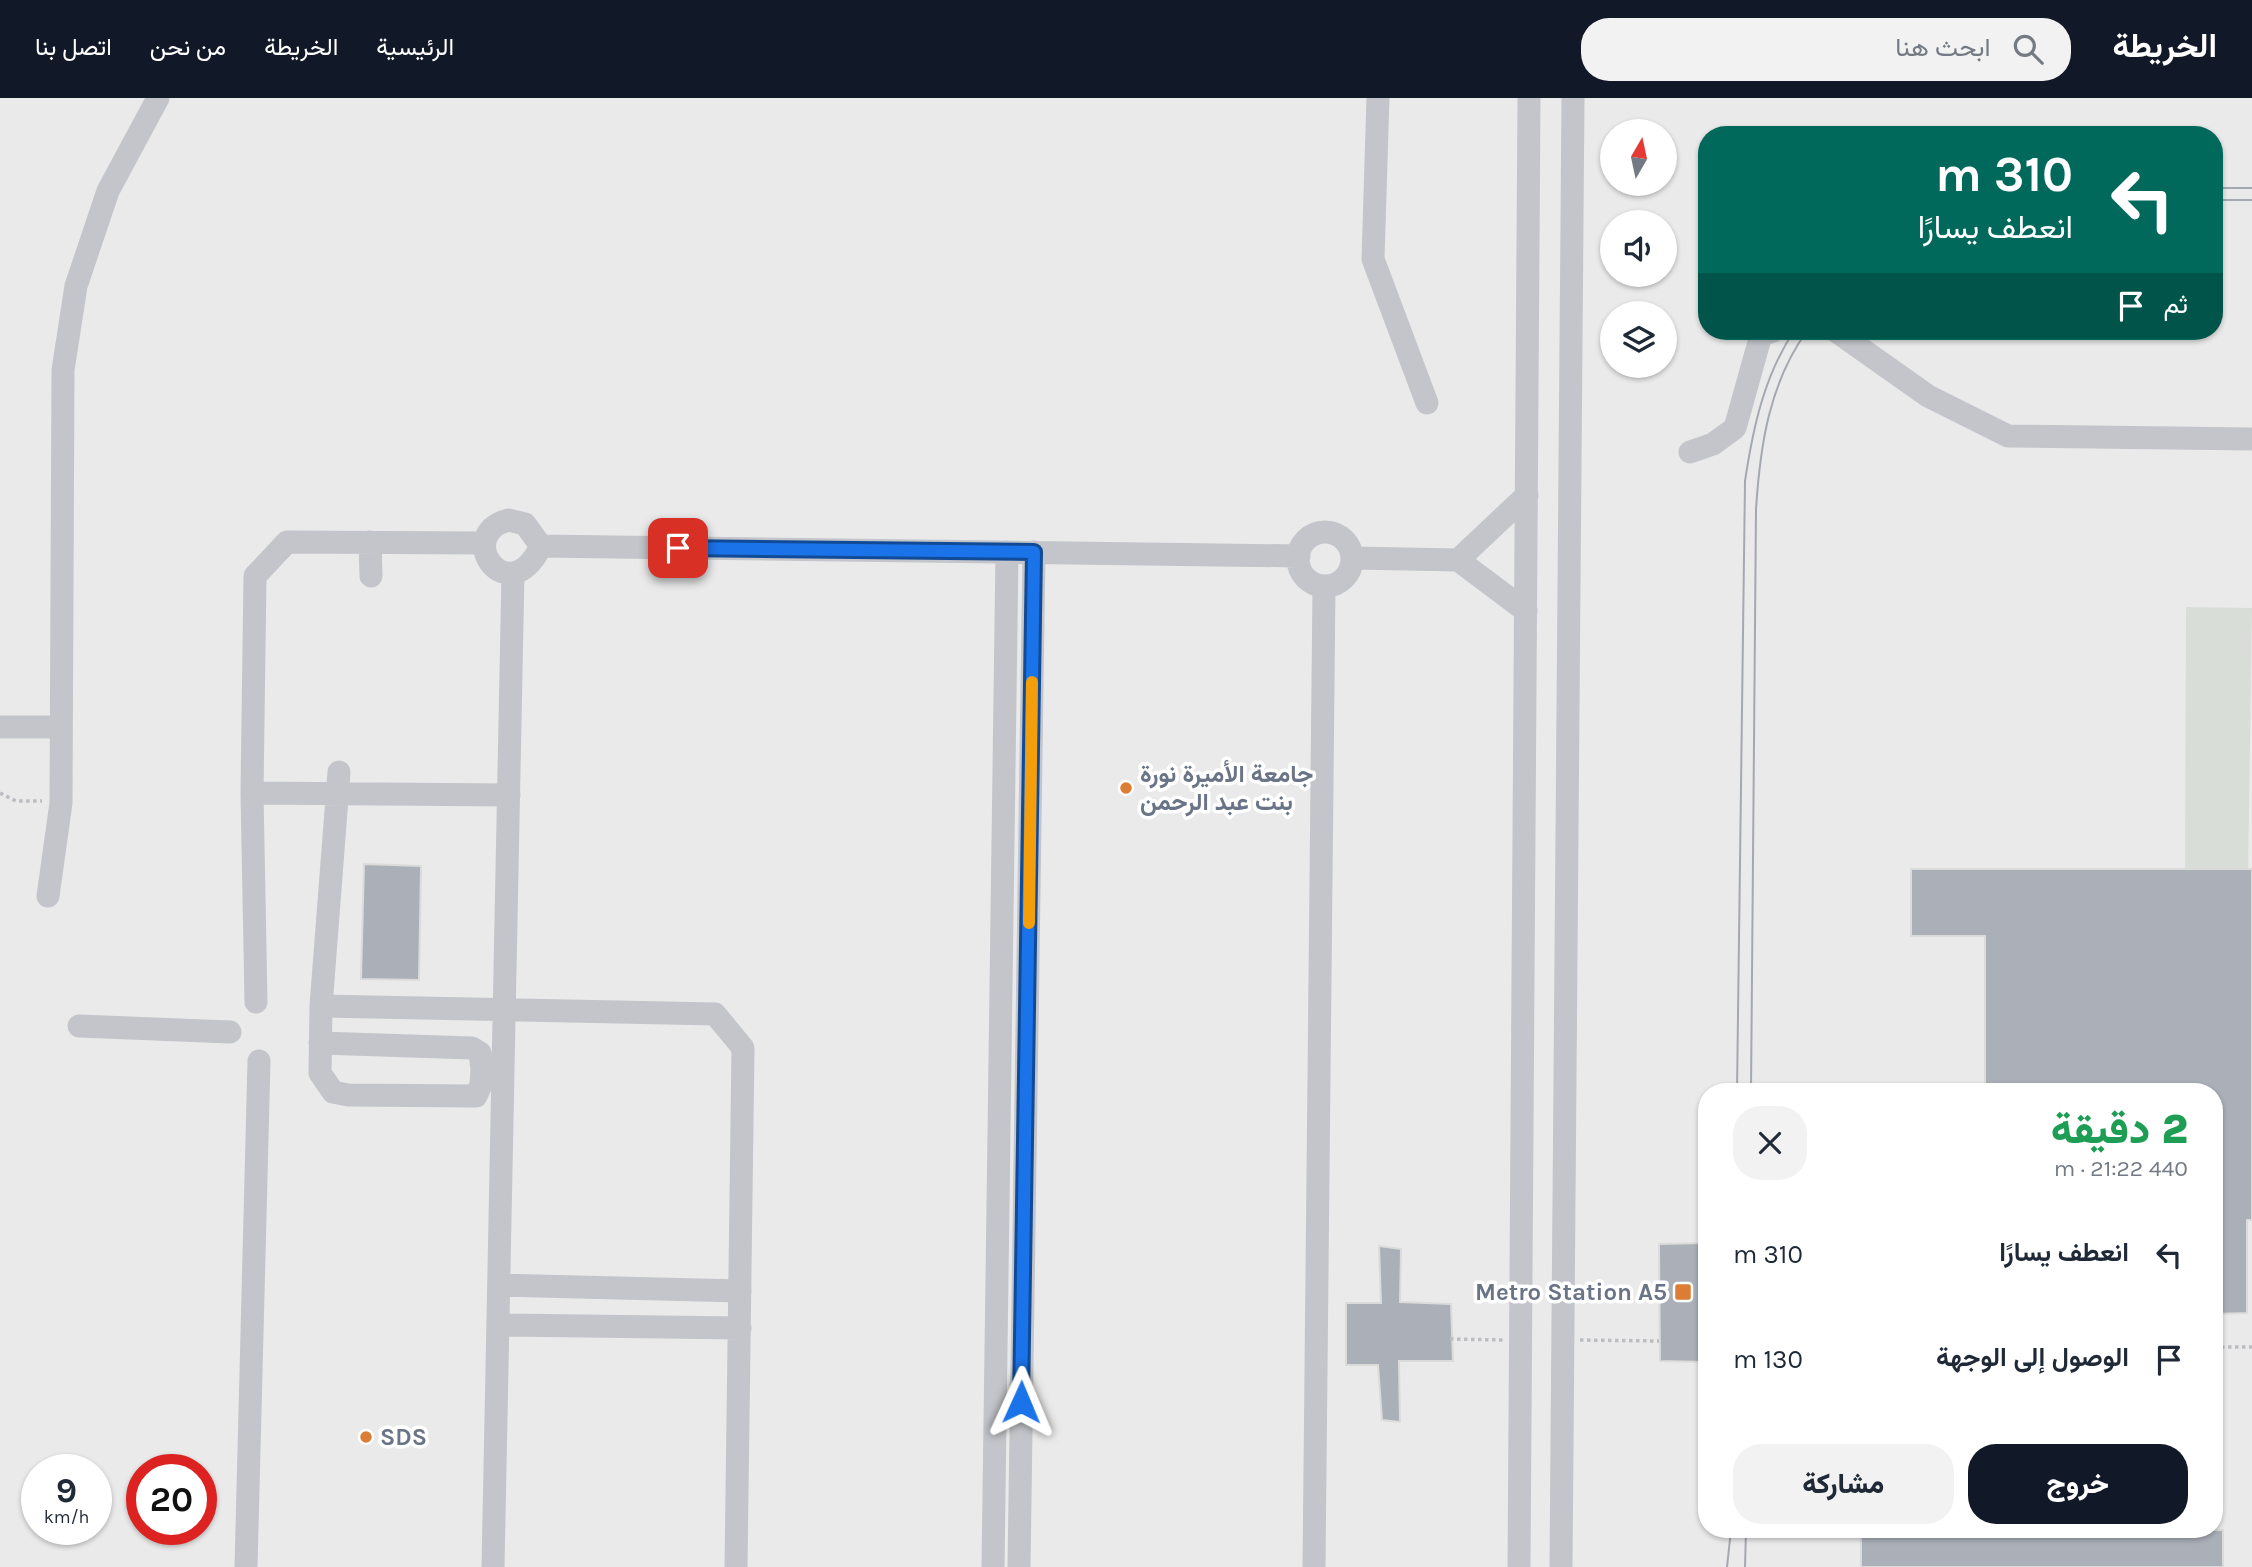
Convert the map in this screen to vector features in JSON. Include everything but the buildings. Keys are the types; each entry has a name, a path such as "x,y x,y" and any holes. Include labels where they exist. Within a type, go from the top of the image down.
{"street":[{"path":"48,897 61,803 63,370 76,286 108,191 158,98"},
{"path":"1378,98 1373,259 1427,404"},
{"path":"1519,1567 1530,98"},
{"path":"1561,1567 1573,98"},
{"path":"1690,452 1713,443 1735,428 1759,340"},
{"path":"1849,340 1928,396 2008,436 2252,439"},
{"path":"1458,560 1527,495"},
{"path":"508,520 525,524 541,546 526,569 513,573 493,567 484,552 484,543 492,527 508,520"},
{"path":"1322,533 1339,536 1346,542 1352,558 1347,575 1333,585 1324,586 1308,580 1302,573 1298,556 1306,540 1322,533"},
{"path":"256,1002 252,793 256,576 287,542 484,543"},
{"path":"370,542 371,576"},
{"path":"541,546 1298,556"},
{"path":"992,1567 1007,552"},
{"path":"1019,1567 1034,552"},
{"path":"1352,558 1458,560 1526,611"},
{"path":"493,1567 499,1285 493,1069 504,1009 513,573"},
{"path":"1314,1567 1324,586"},
{"path":"0,727 61,726"},
{"path":"339,772 321,1006 320,1073 324,1084 333,1092 348,1095 475,1096 493,1069"},
{"path":"252,793 338,796 509,795"},
{"path":"321,1006 715,1014 743,1048 736,1567"},
{"path":"79,1026 229,1032"},
{"path":"320,1043 472,1048 480,1052 493,1069"},
{"path":"246,1567 259,1061"},
{"path":"499,1285 740,1291"},
{"path":"498,1325 740,1328"}],"path":[{"path":"0,793 16,801 61,803"},
{"path":"2223,1347 2252,1347"}],"shaded area":[{"name":"جامعة الأميرة نورة بنت عبد الرحمن","path":"0,98 2252,98 2252,1567 0,1567"},
{"path":"2186,607 2252,608 2248,878 2185,878"}],"tram line":[{"path":"2223,188 2252,188"},
{"path":"2223,200 2252,200"},
{"path":"1737,1083 1745,481 1761,403 1767,384 1789,340"},
{"path":"1751,1083 1756,509 1760,462 1769,416 1784,372 1801,340"},
{"path":"1727,1567 1730,1538"},
{"path":"1745,1567 1746,1538"}],"slow traffic":[{"path":"1029,923 1032,682"}],"place":[{"name":"جامعة الأميرة نورة بنت عبد الرحمن","path":"1126,788"},
{"name":"Metro Station A5","path":"1683,1292"},
{"name":"SDS","path":"366,1437"}],"route":[{"path":"678,548 1034,552 1021,1402"}]}
